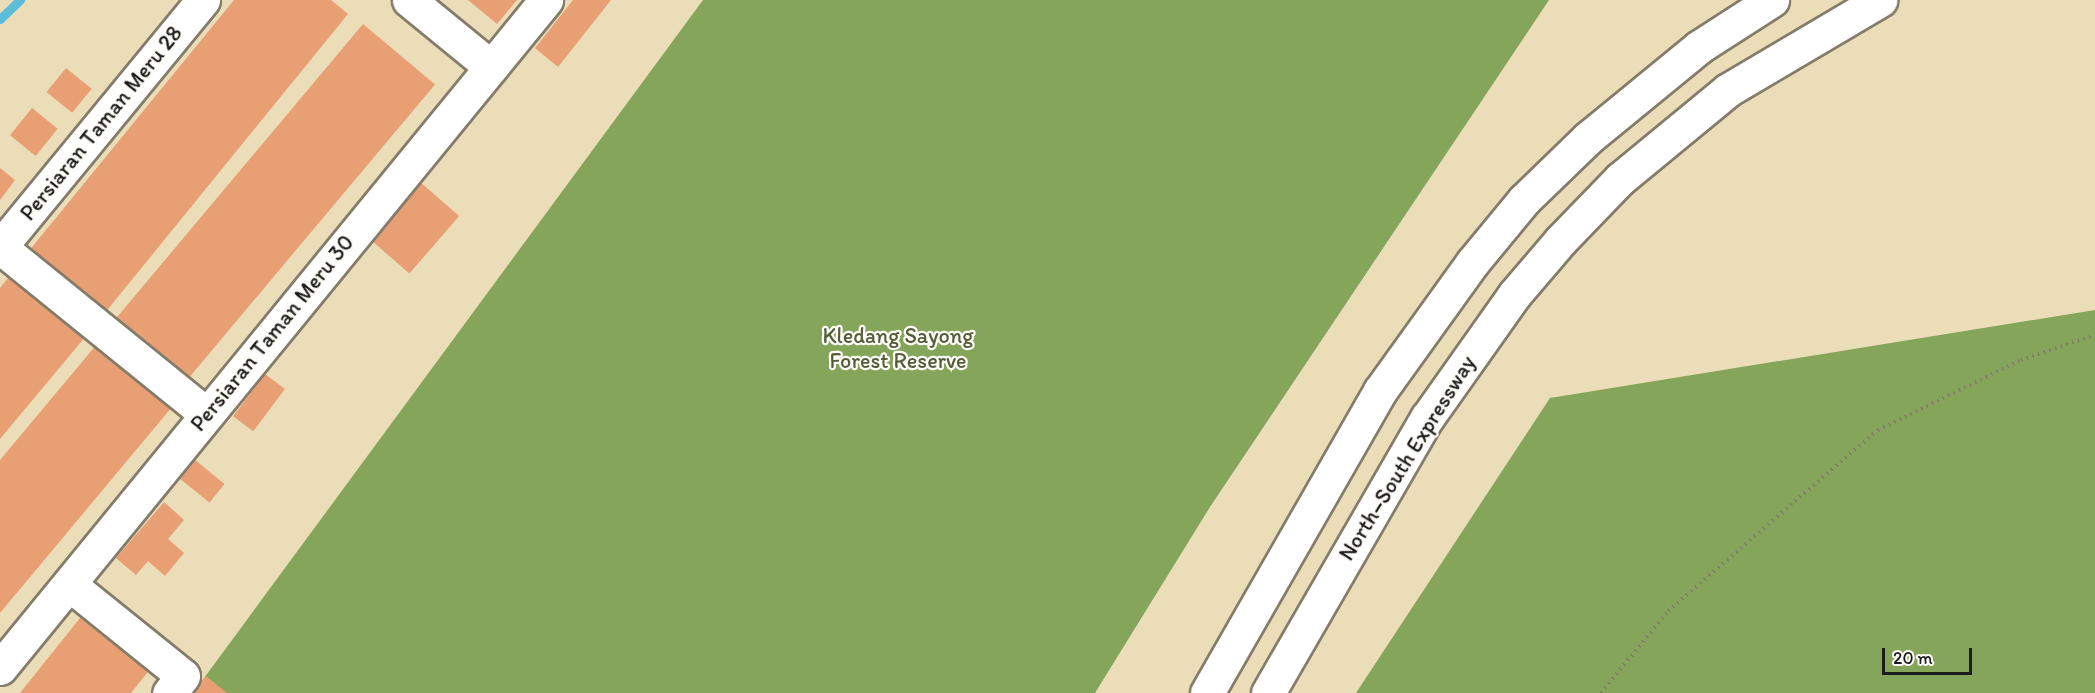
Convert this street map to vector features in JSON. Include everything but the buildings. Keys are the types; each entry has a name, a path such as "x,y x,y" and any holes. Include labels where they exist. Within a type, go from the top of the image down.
{"main road":[{"name":"Persiaran Taman Meru 28","path":"0,247 203,0"},
{"path":"409,0 491,67"},
{"name":"Persiaran Taman Meru 30","path":"0,668 546,0"},
{"path":"1207,693 1380,391 1472,263 1524,200 1596,131 1699,47 1772,0"},
{"name":"North–South Expressway","path":"1268,693 1427,418 1514,295 1561,240 1620,179 1728,90 1880,0"},
{"path":"0,247 206,414"},
{"path":"69,584 183,676 169,693"}],"path":[{"path":"1601,693 1668,611 1878,430 2022,360 2095,334"}],"green space":[{"name":"Kledang Sayong Forest Reserve","path":"703,0 1549,0 1210,507 1095,693 193,693"},
{"path":"2095,310 2095,693 1356,693 1550,398"}],"waterway":[{"path":"0,19 20,0"}]}
